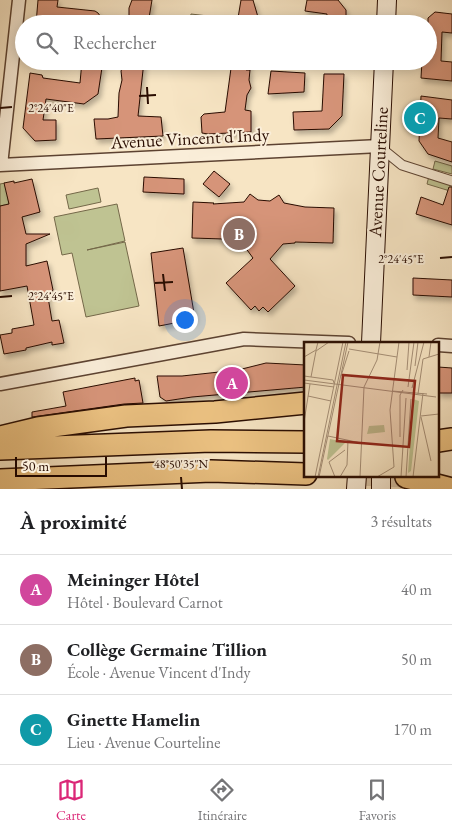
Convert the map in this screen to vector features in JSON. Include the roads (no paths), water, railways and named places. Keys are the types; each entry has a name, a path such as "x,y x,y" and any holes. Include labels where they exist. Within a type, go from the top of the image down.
{"highway":[{"path":"0,437 38,428 126,416 215,412 304,403"},
{"path":"0,450 211,441 304,442"},
{"path":"0,480 211,471 304,474"},
{"path":"452,479 406,477 452,489"}],"main road":[{"path":"386,15 387,0"},
{"name":"Avenue Courteline","path":"371,342 384,70"}],"street":[{"path":"17,15 20,0"},
{"path":"1,165 6,70 15,25"},
{"path":"380,146 402,165 452,181"},
{"name":"Avenue Vincent d'Indy","path":"1,165 380,146"},
{"path":"0,384 244,339 323,342"}],"place":[{"name":"Ginette Hamelin","path":"420,118"},
{"name":"Collège Germaine Tillion","path":"239,234"},
{"name":"Meininger Hôtel","path":"232,383"}]}
